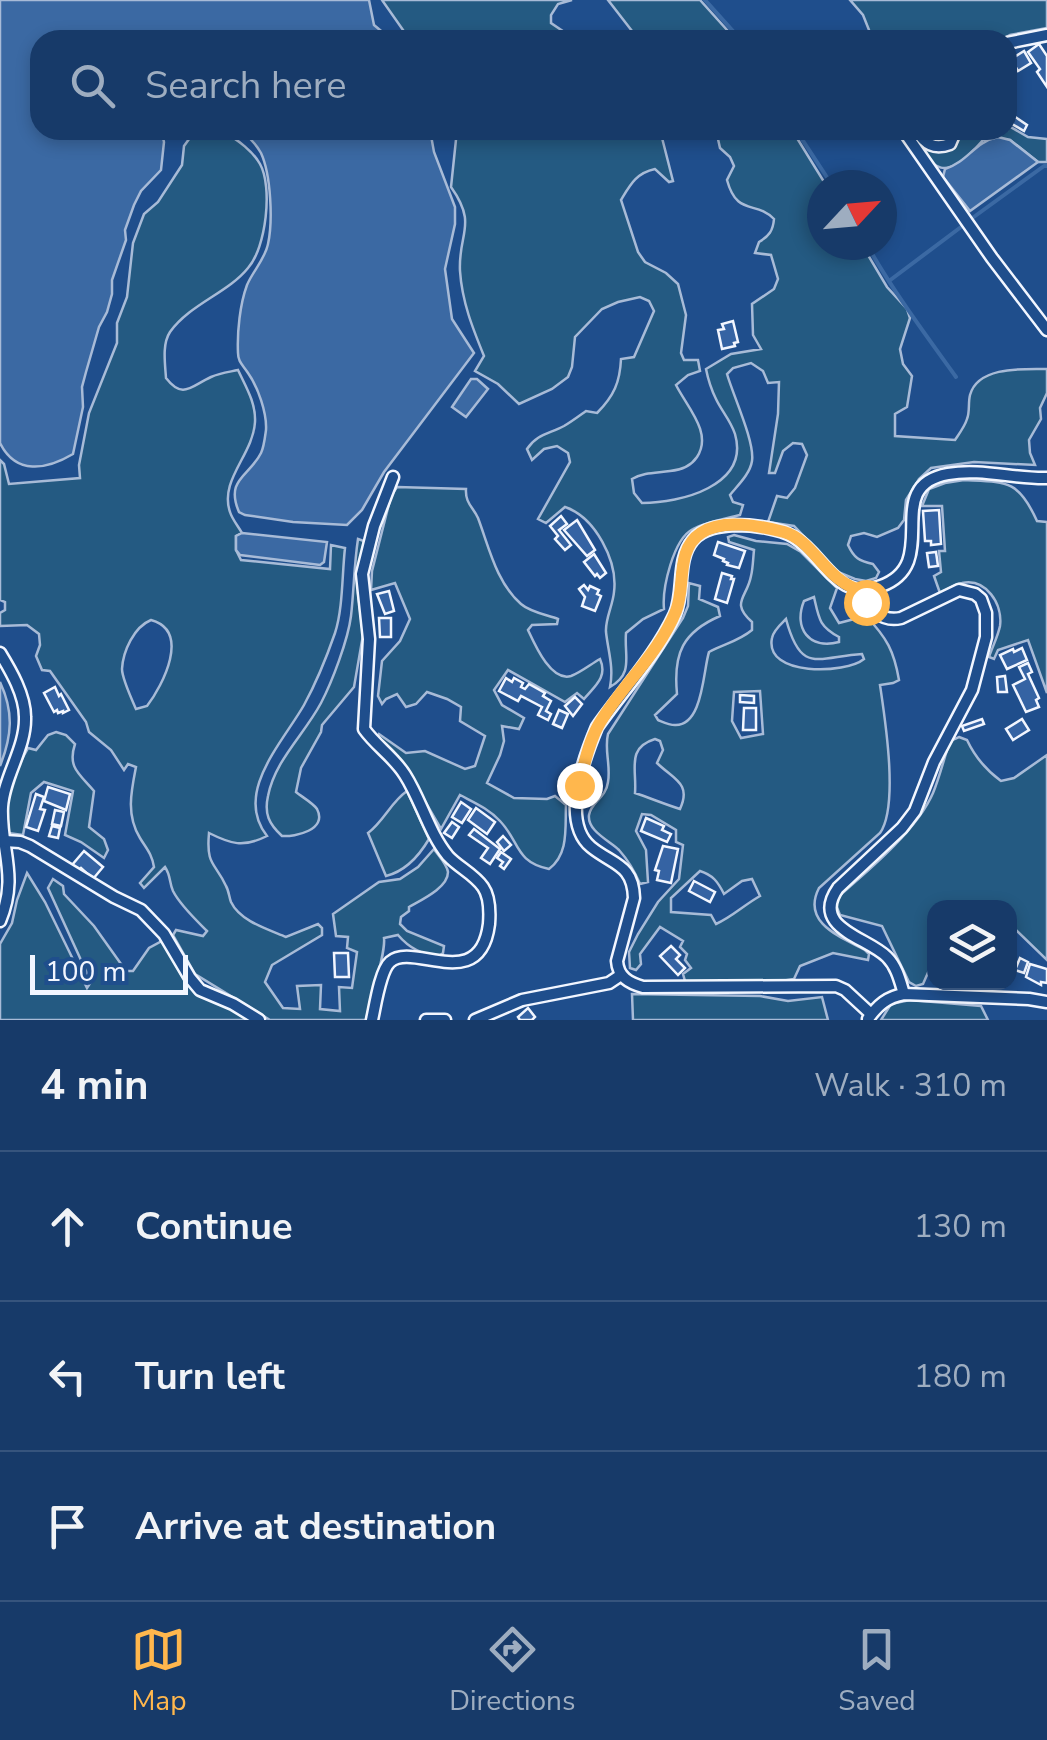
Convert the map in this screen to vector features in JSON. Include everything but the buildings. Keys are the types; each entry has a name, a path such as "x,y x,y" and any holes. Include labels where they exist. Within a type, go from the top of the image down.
{"street":[{"path":"1017,41 1047,35"},
{"path":"908,140 1047,330"},
{"path":"924,140 942,147 952,140"},
{"path":"1047,478 969,472 948,474 928,482 912,510 910,560 891,582 863,591 845,585 801,542 782,532 751,526 707,530 690,544 684,557 678,606 666,633 598,728 579,785 575,814 579,831 592,848 621,865 634,889 617,961 626,980 643,987 836,986 869,1017 890,996 904,994 1047,1002"},
{"path":"372,1020 384,974 392,960 464,960 480,949 490,906 484,889 450,858 440,843 402,770 364,729 369,639 362,574 374,526 393,477"},
{"path":"863,591 866,602 884,619 901,618 958,590 975,594 986,613 986,637 972,690 934,762 915,811 831,898 832,915 842,931 891,960 904,994"},
{"path":"0,653 10,668 26,714 2,802 9,884 0,921"},
{"path":"5,842 30,846 141,910 164,934 200,990 259,1020"},
{"path":"475,1020 522,1000 609,983 621,974"},
{"path":"426,1020 445,1020"}],"shaded area":[{"path":"0,0 369,0 374,25 380,30 30,30 30,140 164,142 161,170 141,191 125,230 112,294 82,387 83,407 73,454 52,464 23,465 0,443"},
{"path":"382,0 572,0 558,4 551,15 551,23 561,30 403,30"},
{"path":"608,0 700,0 727,30 631,30"},
{"path":"850,0 1047,0 1047,28 1017,34 1017,30 869,30"},
{"path":"1017,131 1028,137 1047,139 1047,162 1038,162 1010,140 1017,140"},
{"path":"188,140 240,142 254,155 264,174 266,217 259,247 248,268 170,332 165,348 166,378 182,390 238,370 250,395 255,415 253,434 233,478 228,500 231,515 242,533 236,536 241,560 330,569 331,545 345,548 340,613 332,642 308,697 258,785 258,820 267,836 237,843 209,833 209,852 231,902 247,919 286,937 318,924 322,928 322,935 272,965 265,982 283,1008 300,1009 297,986 321,985 320,1009 340,1011 339,987 352,988 357,952 347,948 348,937 336,936 333,914 379,882 400,879 434,849 446,866 447,878 433,893 409,907 400,924 407,931 444,946 443,953 439,956 421,952 398,935 384,938 366,1020 270,1020 195,974 173,935 176,930 203,936 207,931 176,896 165,867 144,888 140,883 154,867 131,812 136,767 128,764 124,770 111,750 89,732 50,671 42,670 36,656 39,634 27,625 0,626 5,602 0,600 0,460 9,484 80,478 89,413 117,343 117,323 127,297 133,243 144,214 158,202 182,165","holes":["151,620 170,635 172,647 166,672 147,706 136,709 122,673 130,640"]},
{"path":"252,140 432,140 455,207 445,269 452,319 474,353 384,472 362,510 347,525 245,515 239,512 235,501 240,479 261,453 266,430 261,400 238,356 242,301 270,234 267,173"},
{"path":"456,140 663,140 673,181 669,182 655,169 648,171 634,180 621,200 638,252 645,262 678,284 686,315 681,353 684,360 698,360 700,371 676,385 697,420 702,439 697,457 689,465 632,479 634,493 642,503 692,495 722,479 732,467 737,452 735,434 714,395 706,369 731,354 761,349 753,335 752,304 774,289 778,279 771,255 755,253 774,219 742,204 731,192 727,180 734,166 718,140 798,140 817,170 807,170 807,260 871,260 887,287 907,309 910,318 900,349 903,364 912,376 907,407 895,414 895,436 955,440 968,416 970,395 982,379 1002,371 1047,369 1041,419 1029,440 1035,465 974,462 931,468 906,500 904,520 898,528 877,537 864,533 851,536 848,545 852,553 873,564 879,572 876,578 866,581 855,579 838,572 794,526 768,522 777,496 787,498 795,488 807,455 802,444 793,443 783,451 775,473 769,473 779,382 768,383 763,371 751,363 733,368 727,374 752,453 749,470 730,495 733,502 743,505 740,515 704,524 686,534 670,565 664,609 626,633 625,670 610,687 606,627 614,580 608,554 595,530 576,512 565,507 546,523 538,519 570,462 568,453 557,446 544,449 532,460 527,449 539,437 586,411 597,413 603,407 615,388 621,359 634,357 654,311 649,301 640,297 602,309 575,337 568,377 519,404 498,384 475,371 484,356 463,294 460,258 465,220 451,187"},
{"path":"914,140 983,140 949,168 933,164"},
{"path":"1010,140 1038,162 970,211 943,177 945,169 983,143"},
{"path":"471,379 477,379 488,389 466,417 452,407"},
{"path":"964,480 1001,483 1017,490 1037,521 1047,522 1047,693 1028,640 998,650 994,659 989,657 1000,618 991,594 971,583 940,593 934,576 941,572 939,551 945,551 942,506 922,506 929,489"},
{"path":"397,487 466,489 494,564 512,595 525,607 558,619 557,624 532,625 528,630 550,668 571,676 600,659 601,676 584,699 577,693 565,702 508,670 494,690 502,705 524,718 519,729 502,726 504,741 487,783 514,798 555,796 566,805 563,848 549,869 530,862 496,817 460,795 441,829 404,765 377,738 379,734 406,753 425,751 465,769 475,766 485,736 460,721 461,707 447,699 427,692 416,704 406,707 397,694 382,704 378,696 382,661 400,641 410,619 395,583 371,590 372,571 391,496"},
{"path":"242,533 327,542 324,562 320,565 240,555 236,536"},
{"path":"728,537 787,544 801,552 837,588 830,608 839,623 866,616 879,631 889,645 899,680 880,685 890,783 886,820 880,833 819,888 815,900 819,920 865,950 868,960 833,953 800,966 794,979 767,983 685,981 683,974 691,968 680,947 683,941 660,927 640,954 641,964 636,970 630,968 629,952 638,934 658,902 679,879 683,845 676,842 676,830 642,814 636,831 646,850 648,882 640,884 622,854 589,821 590,811 608,782 608,734 683,618 689,583 700,586 699,599 718,607 720,616 697,629 683,646 677,667 677,694 655,715 658,720 675,725 691,717 700,696 709,652 752,630 752,622 741,604 751,576 754,550 729,542","holes":["814,597 821,621 839,637 839,642 819,643 806,635 801,620 804,601","786,619 798,649 813,659 862,654 864,659 841,668 793,666 773,651 776,630","760,691 763,734 741,738 732,721 734,692","655,739 660,741 663,750 657,763 682,787 680,809 635,793 635,760 640,748","700,871 715,880 724,894 752,879 760,896 716,924 711,915 671,912 671,898"]},
{"path":"358,539 364,541 358,593 363,635 354,687 322,725 301,768 296,792 317,809 318,822 302,833 282,836 269,818 268,796 283,759 321,703 339,661 351,616"},
{"path":"0,682 10,724 0,766"},
{"path":"56,732 75,744 74,765 94,791 89,827 104,839 108,850 104,858 65,835 73,791 44,782 31,793 23,835 8,833 7,801 18,768 28,748 36,750 48,735"},
{"path":"959,737 967,740 981,763 1001,781 1014,778 1047,755 1047,960 1017,931 1017,900 927,900 927,975 923,984 916,986 909,982 882,926 840,915 836,905 839,896 891,849 926,807 950,741"},
{"path":"407,791 429,839 411,862 386,876 368,833"},
{"path":"27,873 87,988 91,982 48,888 53,879 63,886 64,894 94,926 126,971 133,971 149,948 162,941 185,981 201,997 222,1003 249,1020 0,1020 0,944 12,923"},
{"path":"632,994 760,996 788,1001 822,997 828,1020 633,1020"},
{"path":"910,1000 981,1006 988,1020 881,1020 891,1004"}],"waterway":[{"path":"705,0 732,30"},
{"path":"803,140 822,170"},
{"path":"971,219 1047,166"},
{"path":"889,281 961,227"},
{"path":"876,260 956,377"}],"route":[{"path":"579,785 598,728 666,633 678,606 684,557 699,534 737,525 792,535 830,574 863,591 866,602"}]}
